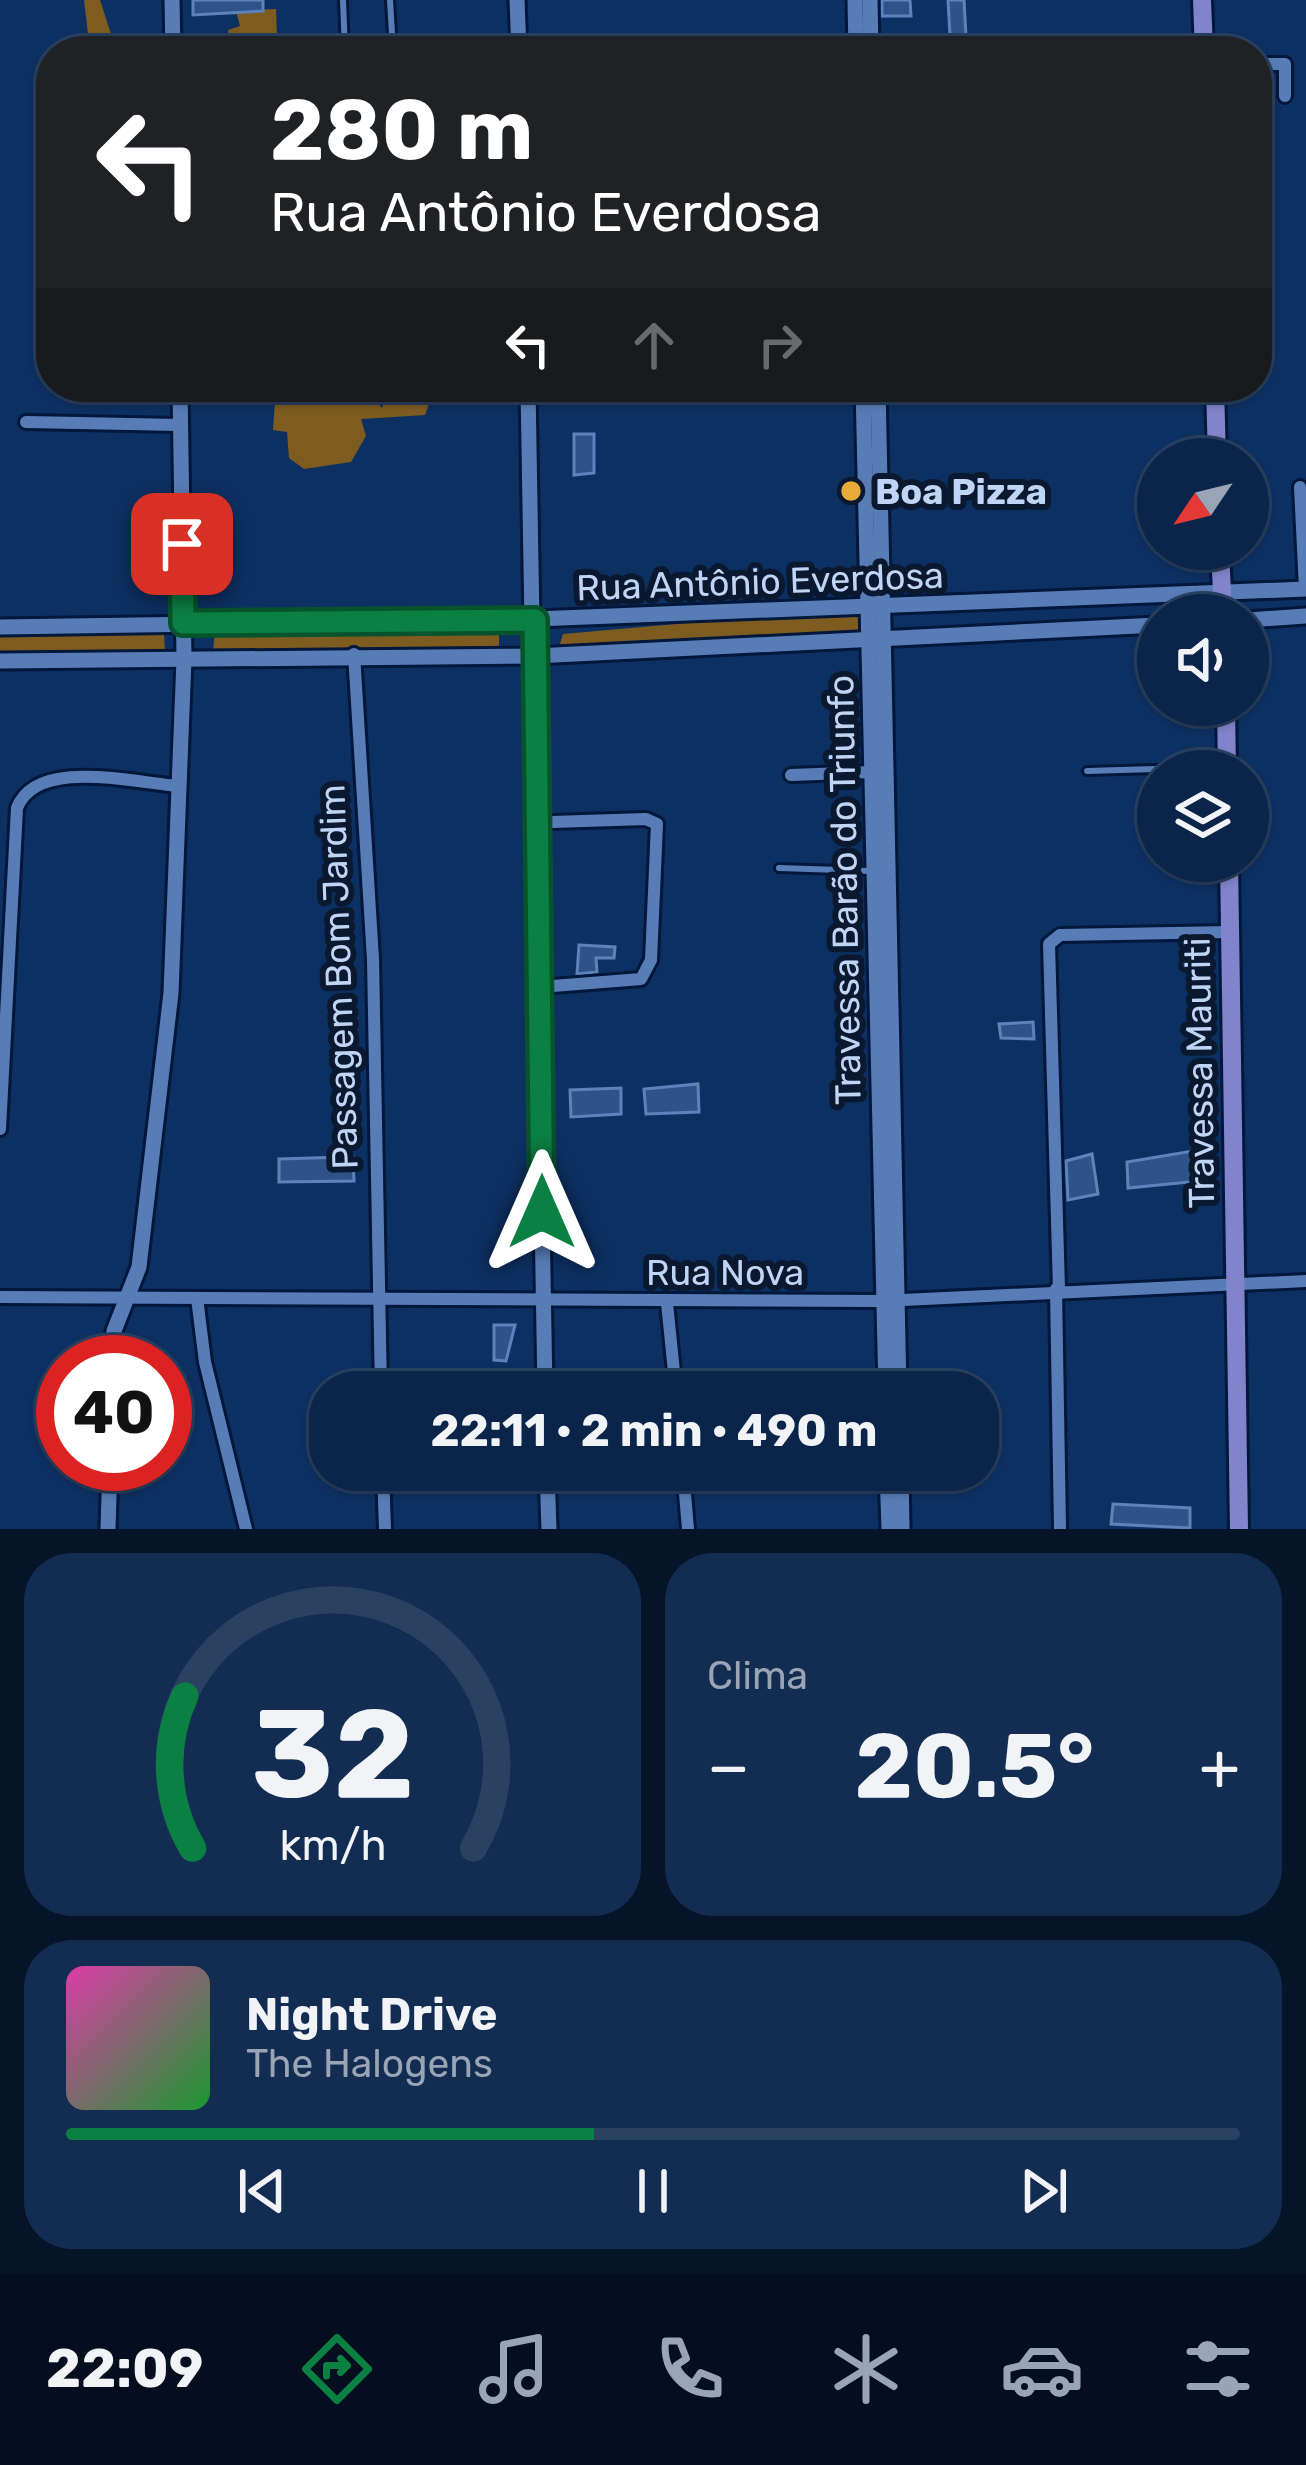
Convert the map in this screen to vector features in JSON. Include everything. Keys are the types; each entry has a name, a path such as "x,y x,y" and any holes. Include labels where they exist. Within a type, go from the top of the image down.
{"main road":[{"path":"1202,0 1203,36"},
{"path":"1215,402 1216,438"},
{"path":"1220,570 1221,594"},
{"name":"Travessa Mauriti","path":"1230,882 1239,1529"}],"street":[{"path":"172,0 173,36"},
{"path":"517,0 518,36"},
{"path":"855,0 856,36"},
{"path":"870,0 871,36"},
{"path":"1272,64 1285,64 1285,96"},
{"path":"114,1335 139,1267 171,993 184,659 180,402"},
{"path":"529,402 544,822 540,987 544,1371"},
{"name":"Travessa Barão do Triunfo","path":"864,402 876,608"},
{"name":"Travessa Barão do Triunfo","path":"878,402 876,641 890,1301 887,1371"},
{"path":"26,422 180,425"},
{"path":"1300,487 1306,589"},
{"path":"1269,589 1260,604 1270,618 1306,616"},
{"name":"Rua Antônio Everdosa","path":"0,627 535,620 1306,589"},
{"name":"Rua Antônio Everdosa","path":"0,662 354,654 535,656 1137,626"},
{"name":"Travessa Barão do Triunfo","path":"876,641 874,871 883,950"},
{"name":"Passagem Bom Jardim","path":"354,654 373,958 380,1371"},
{"path":"791,775 872,772"},
{"path":"0,1129 17,808 23,792 34,783 64,778 179,786"},
{"path":"540,987 641,979 650,969 657,824 646,819 544,822"},
{"path":"1060,1529 1051,940 1231,932"},
{"name":"Rua Nova","path":"0,1297 667,1304 890,1301 1057,1289 1306,1281"},
{"path":"196,1298 205,1362 246,1529"},
{"name":"Travessa Barão do Triunfo","path":"890,1301 897,1371"},
{"path":"667,1304 674,1371"},
{"path":"107,1529 109,1491"},
{"path":"384,1491 385,1529"},
{"path":"548,1491 549,1529"},
{"path":"685,1491 688,1529"},
{"path":"888,1491 889,1529"},
{"path":"901,1491 902,1529"}],"lane":[{"path":"343,0 344,36"},
{"path":"390,0 392,36"},
{"path":"1087,771 1137,770"},
{"path":"779,868 874,871"}],"shaded area":[{"path":"84,0 100,0 111,34 88,36"},
{"path":"276,9 277,35 229,36 228,30 240,26 236,11"},
{"path":"275,402 377,402 382,408 384,402 430,402 425,415 361,419 366,436 351,462 304,469 289,458 287,432 273,430"},
{"path":"857,608 861,642 560,644 563,634"},
{"path":"215,630 499,631 499,646 213,652"},
{"path":"164,634 165,652 0,654 0,636"}],"building":[{"path":"193,0 263,0 263,11 193,15"},
{"path":"882,0 910,0 911,16 882,16"},
{"path":"948,0 964,0 966,36 950,36"},
{"path":"574,434 594,434 594,473 574,475"},
{"path":"579,945 615,947 614,958 596,958 597,972 577,974"},
{"path":"1033,1022 1034,1039 1001,1038 999,1024"},
{"path":"698,1084 699,1112 646,1114 644,1089"},
{"path":"621,1088 621,1114 571,1117 570,1090"},
{"path":"1199,1150 1200,1181 1128,1188 1127,1162"},
{"path":"1092,1154 1098,1194 1068,1200 1066,1161"},
{"path":"353,1157 354,1181 279,1182 279,1159"},
{"path":"494,1325 515,1325 506,1361 494,1360"},
{"path":"1113,1504 1190,1508 1190,1528 1111,1524"}],"place":[{"name":"Boa Pizza","path":"851,491"}],"route":[{"path":"182,544 183,623 535,620 542,1212"}]}
